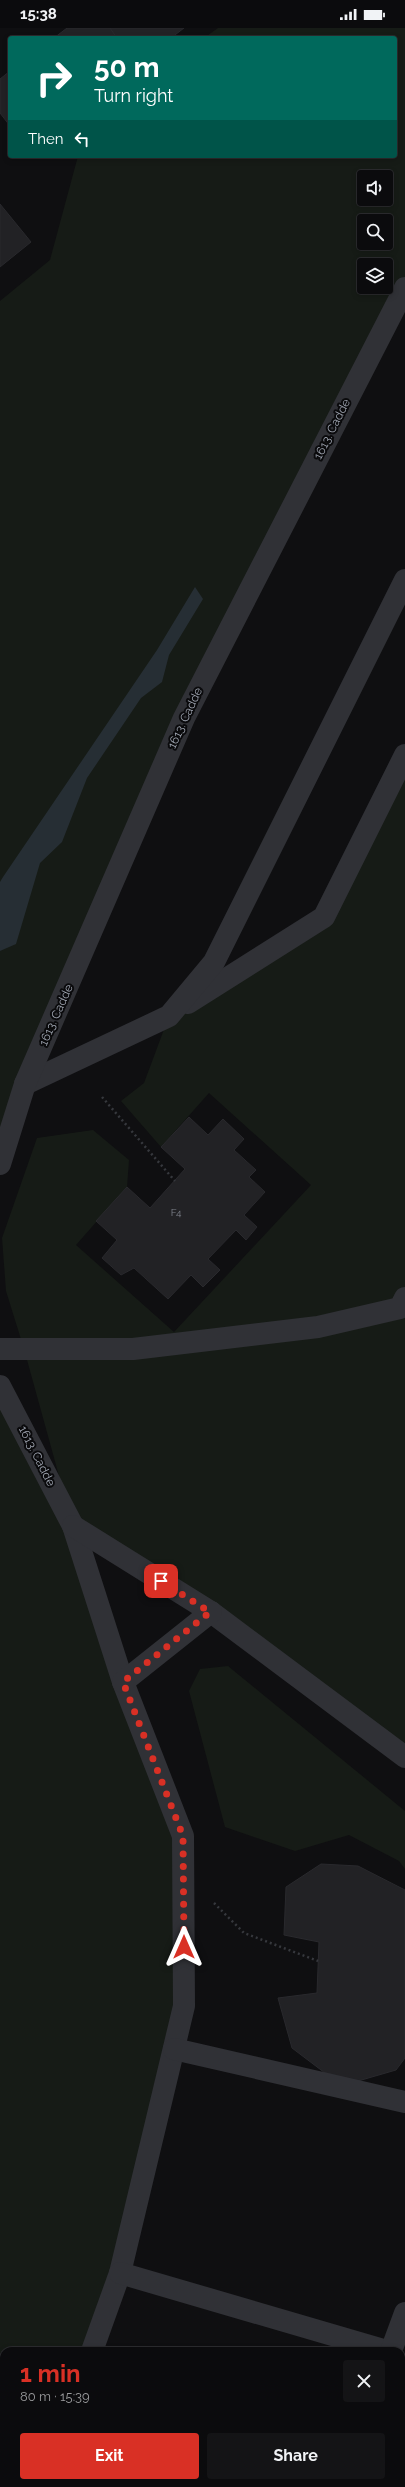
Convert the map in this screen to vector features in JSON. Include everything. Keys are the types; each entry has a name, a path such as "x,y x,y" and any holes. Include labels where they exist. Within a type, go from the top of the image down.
{"street":[{"name":"1613. Cadde","path":"0,1164 25,1084 85,950 184,718 405,288"},
{"path":"169,1016 214,962 405,580"},
{"path":"25,1084 169,1016 324,917 405,755"},
{"path":"0,1349 133,1349 318,1327 400,1308 405,1298"},
{"name":"1613. Cadde","path":"0,1386 73,1526 123,1682 183,1836 184,2006 120,2273 93,2347"},
{"path":"73,1526 210,1612 405,1757"},
{"path":"123,1682 210,1612"},
{"path":"174,2049 405,2102"},
{"path":"120,2273 373,2347"},
{"path":"392,2347 405,2313"}],"path":[{"path":"102,1097 175,1181"},
{"path":"183,1873 244,1932 318,1961"}],"shaded area":[{"path":"218,28 405,28 405,280 184,718 0,1164 0,301 50,260 77,158 397,158 397,36 207,36"},
{"path":"195,587 203,599 169,655 162,682 141,698 87,778 62,842 40,863 16,944 0,951 0,882 157,650"},
{"path":"405,755 405,1757 74,1527 183,1836 184,2006 93,2347 0,2347 0,1386 72,1523 24,1349 6,1291 2,1238 37,1138 93,1130 129,1160 127,1187 76,1245 174,1332 311,1185 209,1093 161,1147 121,1101 144,1083 169,1016 324,917"},
{"path":"228,1666 405,1811 405,1869 399,1861 349,1835 295,1851 225,1827 189,1691 200,1669"}],"building":[{"path":"67,28 110,28 116,36 57,36"},
{"path":"110,28 184,28 174,36 116,36"},
{"path":"8,73 8,123 0,113 0,79"},
{"path":"0,204 31,242 0,267"},
{"path":"189,1117 208,1135 223,1119 244,1139 234,1150 256,1170 249,1177 265,1192 244,1215 257,1227 246,1240 236,1230 208,1259 220,1270 203,1287 191,1275 168,1299 134,1268 121,1275 102,1258 117,1240 96,1221 127,1187 150,1208 185,1169 161,1147"},
{"path":"321,1864 358,1866 405,1890 405,2058 396,2070 358,2081 325,2073 292,2048 278,1998 317,1993 319,1942 284,1935 286,1887"}],"route":[{"path":"161,1581 210,1612 123,1682 183,1836 184,1947"}]}
